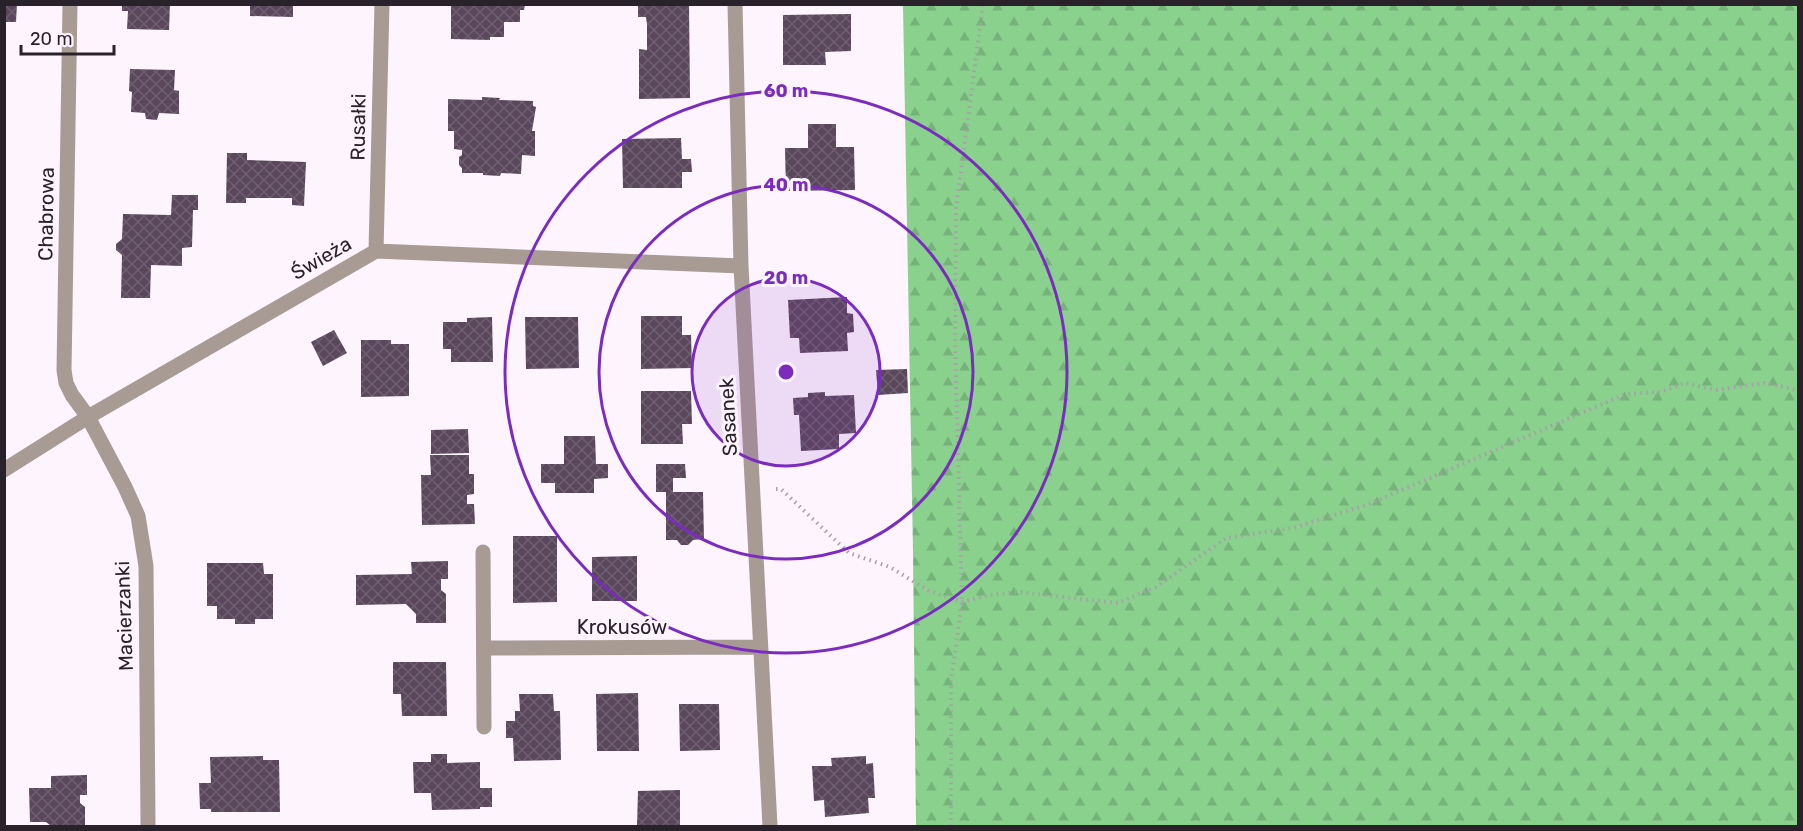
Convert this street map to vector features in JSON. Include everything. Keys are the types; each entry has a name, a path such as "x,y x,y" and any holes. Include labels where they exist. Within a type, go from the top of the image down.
{"street":[{"name":"Chabrowa","path":"70,4 64,370 66,383 72,395 88,417"},
{"name":"Rusałki","path":"376,251 382,4"},
{"name":"Sasanek","path":"735,4 741,266 770,826"},
{"name":"Świeża","path":"4,470 88,417 376,251 741,266"},
{"name":"Macierzanki","path":"88,417 132,500 138,516 146,566 148,826"},
{"path":"483,552 484,727"},
{"name":"Krokusów","path":"484,648 760,647"}],"path":[{"path":"951,826 951,681 962,602 955,342 956,209 983,4"},
{"path":"753,487 781,489 849,553 890,567 929,591 962,602 989,595 1018,592 1118,603 1156,587 1226,538 1293,528 1369,504 1626,394 1660,393 1686,383 1715,390 1764,383 1798,390"}],"green space":[{"path":"903,5 1798,5 1798,826 916,826"}],"building":[{"path":"4,4 17,4 16,22 4,22"},
{"path":"122,4 170,4 169,30 127,29 128,11 122,11"},
{"path":"250,4 293,4 293,17 250,16"},
{"path":"525,4 524,10 520,10 520,22 504,22 504,37 490,37 490,40 451,39 451,5"},
{"path":"638,4 689,4 690,98 639,99 639,49 647,50 647,25 646,17 638,17"},
{"path":"851,14 851,51 825,52 826,65 783,65 783,15"},
{"path":"130,69 175,70 174,90 179,91 179,114 159,113 157,120 146,119 145,113 131,112"},
{"path":"482,97 533,101 533,106 536,107 532,131 535,131 535,156 522,155 521,174 501,173 500,176 462,173 459,157 462,155 462,150 454,149 454,131 448,131 448,99 482,100"},
{"path":"808,124 836,124 836,147 854,147 855,190 786,191 785,148 808,148"},
{"path":"681,138 682,159 691,159 692,172 682,172 682,188 623,188 622,139"},
{"path":"227,153 247,153 247,160 306,162 304,206 292,205 292,198 246,198 246,203 226,203"},
{"path":"172,195 198,195 198,210 193,210 192,247 182,248 182,266 151,265 150,298 121,298 122,255 116,250 116,244 122,239 123,214 171,215"},
{"path":"847,297 847,313 853,314 854,332 847,333 848,351 800,353 799,338 790,338 788,300"},
{"path":"641,316 682,316 682,335 691,335 692,368 641,369"},
{"path":"492,317 493,362 451,362 451,349 443,349 443,322 467,322 467,318"},
{"path":"525,317 578,317 579,368 526,369"},
{"path":"334,330 347,353 323,366 311,342"},
{"path":"361,340 391,340 391,344 409,344 409,396 361,397"},
{"path":"907,369 908,393 878,395 876,370"},
{"path":"641,391 691,391 692,424 682,424 683,444 641,444"},
{"path":"825,392 825,396 854,395 856,433 839,434 839,449 801,451 799,415 794,415 793,398 808,397 808,393"},
{"path":"468,429 469,453 431,454 431,430"},
{"path":"564,436 595,436 596,464 608,464 608,478 594,479 594,493 555,493 555,483 541,483 541,464 564,464"},
{"path":"430,455 469,455 469,474 474,474 474,494 467,495 467,504 474,504 475,524 422,525 421,475 431,475"},
{"path":"656,464 685,464 686,478 673,478 673,492 703,492 704,539 693,540 688,545 681,545 677,540 666,540 666,492 656,492"},
{"path":"513,536 557,536 557,602 513,603"},
{"path":"637,556 637,601 592,601 592,557"},
{"path":"448,561 448,579 441,579 441,590 446,594 446,623 416,623 416,614 406,604 356,605 356,575 412,574 411,562"},
{"path":"207,563 263,563 264,574 273,574 273,619 255,619 255,624 235,624 235,619 217,619 217,606 207,606"},
{"path":"393,662 446,662 447,716 402,716 401,694 393,694"},
{"path":"638,693 639,751 597,751 596,694"},
{"path":"519,694 553,694 554,711 560,711 561,760 514,761 513,738 506,738 506,721 515,721 515,711 520,711"},
{"path":"679,704 719,704 720,750 680,751"},
{"path":"431,754 447,754 447,763 480,762 480,788 492,788 492,807 432,810 431,793 414,793 413,762 431,762"},
{"path":"263,756 263,760 279,760 280,812 211,812 211,809 200,809 199,783 211,783 210,757"},
{"path":"866,756 866,764 873,763 875,798 868,798 869,813 825,817 824,800 814,801 812,766 832,766 831,758"},
{"path":"87,775 87,795 80,795 80,803 85,807 85,826 51,826 46,822 30,822 29,788 51,788 51,776"},
{"path":"680,790 680,826 637,826 638,791"}]}
